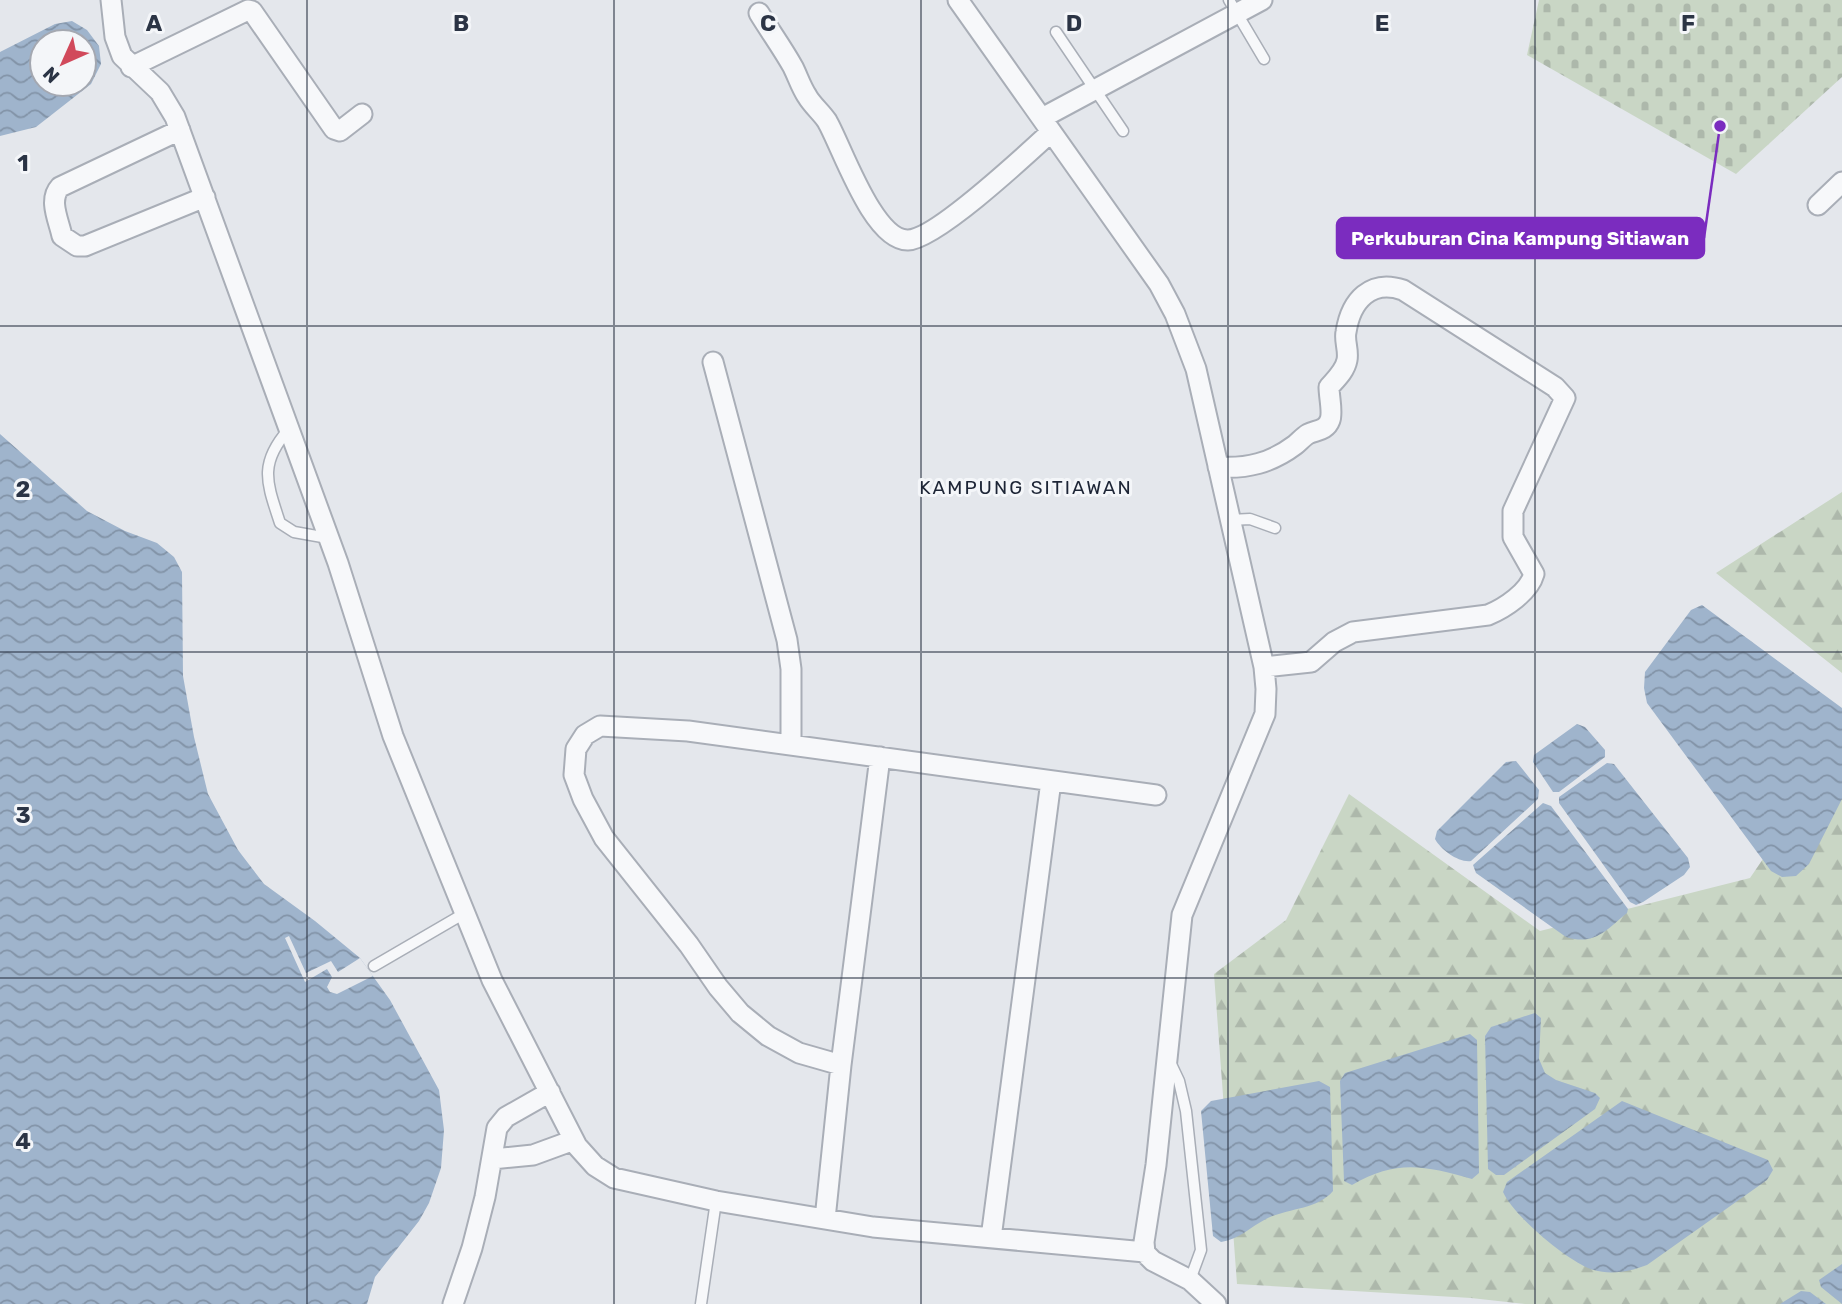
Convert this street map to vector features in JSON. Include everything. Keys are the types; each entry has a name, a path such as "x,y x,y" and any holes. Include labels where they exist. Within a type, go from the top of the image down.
{"street":[{"path":"111,0 115,37 122,56 160,92 175,117 329,538 393,736 492,980 574,1140 595,1166 614,1178 716,1201 873,1227 1145,1252 1153,1261 1190,1280 1216,1304"},
{"path":"958,0 1159,284 1175,314 1196,369 1264,667 1265,714 1182,915 1145,1252"},
{"path":"759,13 793,67 807,97 827,121 872,211 895,237 912,240 938,226 998,180 1046,125 1095,90 1233,7 1262,0"},
{"path":"131,67 248,10 252,11 334,129 340,131 362,114"},
{"path":"180,130 61,187 53,199 62,236 76,246 85,246 205,197"},
{"path":"1818,205 1842,182"},
{"path":"1218,467 1239,469 1262,464 1295,445 1307,434 1320,431 1326,425 1331,417 1329,387 1342,372 1347,361 1345,333 1354,305 1373,289 1390,286 1403,290 1555,387 1565,398 1513,511 1513,537 1534,574 1532,582 1499,611 1488,615 1353,632 1334,642 1311,662 1264,667"},
{"path":"713,362 787,640 792,668 791,745"},
{"path":"841,1065 799,1054 768,1036 740,1013 604,838 583,799 574,775 576,749 585,735 600,726 688,731 1156,795"},
{"path":"825,1219 841,1065 880,757"},
{"path":"991,1238 1051,780"},
{"path":"453,1304 472,1248 497,1128 506,1117 551,1092"},
{"path":"492,1159 533,1155 574,1140"}],"lane":[{"path":"1233,7 1264,59"},
{"path":"1055,32 1122,131"},
{"path":"289,429 271,455 267,474 280,523 294,533 329,538"},
{"path":"1230,520 1250,520 1275,528"},
{"path":"374,966 465,913"},
{"path":"1167,1055 1179,1081 1186,1111 1200,1250 1190,1280"},
{"path":"701,1304 716,1201"}],"green space":[{"path":"1539,0 1842,0 1842,77 1736,174 1527,55"},
{"path":"1842,492 1842,673 1716,573"},
{"path":"1842,743 1842,1304 1525,1304 1471,1298 1237,1284 1214,974 1286,920 1349,794 1540,931 1750,878"}],"water":[{"path":"72,21 84,28 47,28"},
{"path":"28,38 28,98 73,98 36,127 0,136 0,52"},
{"path":"98,45 99,46 101,64 98,70"},
{"path":"0,434 87,511 125,531 157,543 174,557 182,572 183,676 208,794 238,850 264,884 360,958 390,1000 439,1090 444,1130 441,1168 429,1203 419,1221 375,1277 367,1304 0,1304"},
{"path":"1702,605 1842,708 1842,799 1809,864 1796,876 1782,877 1771,871 1647,703 1645,672 1691,610"},
{"path":"1577,724 1585,727 1605,750 1605,757 1559,792 1553,792 1533,762 1534,755"},
{"path":"1516,761 1539,790 1538,799 1471,861 1456,858 1435,839 1437,831 1506,762"},
{"path":"1607,763 1614,764 1688,858 1690,867 1684,875 1636,905 1630,902 1559,803 1559,797"},
{"path":"1543,803 1551,806 1628,909 1613,925 1593,938 1566,937 1476,873 1473,865"},
{"path":"1535,1013 1541,1018 1539,1059 1545,1073 1556,1080 1595,1093 1600,1098 1595,1109 1504,1175 1496,1175 1488,1169 1485,1036 1491,1027"},
{"path":"1470,1034 1477,1040 1479,1173 1472,1179 1411,1167 1383,1171 1352,1185 1344,1181 1340,1081 1345,1073"},
{"path":"1319,1081 1330,1087 1333,1191 1319,1202 1274,1215 1239,1236 1221,1242 1213,1236 1201,1111 1211,1101"},
{"path":"1622,1101 1768,1160 1773,1170 1767,1180 1647,1265 1625,1271 1603,1272 1578,1263 1553,1245 1528,1224 1503,1192 1507,1182"},
{"path":"1842,1264 1842,1304 1821,1287 1819,1280"},
{"path":"1801,1291 1810,1292 1826,1304 1780,1304"}],"pier":[{"path":"289,936 306,973 331,961 338,972 360,958 373,976 337,994 330,992 327,987 332,977 327,969 305,982 285,938"}],"place":[{"name":"Perkuburan Cina Kampung Sitiawan","path":"1720,126"}],"district":[{"name":"KAMPUNG SITIAWAN","path":"1026,487"}]}
